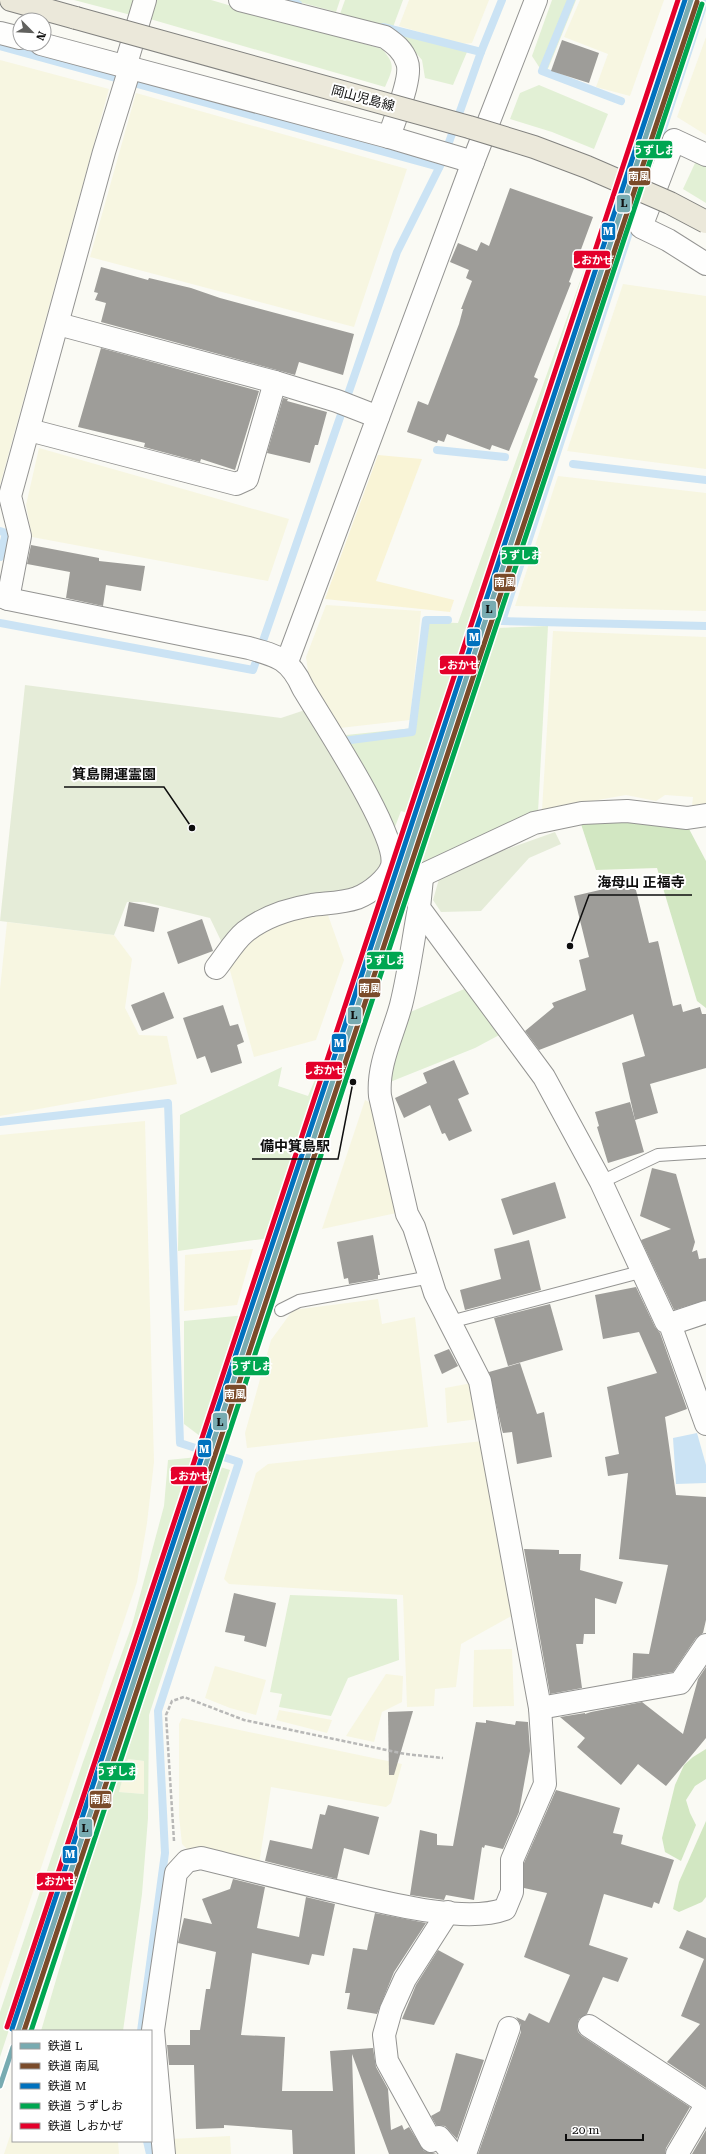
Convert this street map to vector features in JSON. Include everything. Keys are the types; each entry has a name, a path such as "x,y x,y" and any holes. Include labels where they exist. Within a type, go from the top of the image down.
{"main road":[{"name":"岡山児島線","path":"11,0 468,127 534,147 587,167 670,203 706,222"}],"street":[{"path":"145,0 127,74 104,152 10,496 20,536 3,597 249,648 280,658 296,673 303,688 376,811 391,850 392,866 385,877 378,884 356,898 296,908 272,916 244,933 216,968"},
{"path":"240,0 385,38 397,45 408,62 409,74 389,137"},
{"path":"280,658 368,413 455,157 536,0"},
{"path":"0,33 12,36"},
{"path":"52,48 127,74 389,137 455,157"},
{"path":"706,155 674,140 641,227 668,240 706,264"},
{"path":"58,324 275,382 337,401 368,413"},
{"path":"29,430 236,484 247,479 275,382"},
{"path":"164,2154 153,2030 176,1873 187,1861 201,1858 406,1908 448,1912 493,1913 504,1909 512,1892 512,1860 546,1784 540,1708 480,1381 435,1293 414,1227 408,1214 379,1083 401,1004 419,908 422,878 426,873 534,823 582,813 627,811 687,818 706,815"},
{"path":"392,866 422,878"},
{"path":"419,908 544,1077 601,1182 644,1271 666,1322 670,1324 706,1424"},
{"path":"670,1324 706,1312"},
{"path":"540,1708 680,1683 706,1645"},
{"path":"448,1912 406,1979 391,2010 384,2035 387,2061 431,2141 439,2137 453,2154"},
{"path":"589,2026 706,2104 677,2154"},
{"path":"465,2154 509,2028"}],"lane":[{"path":"601,1182 658,1155 705,1152"},
{"path":"450,1322 644,1271"},
{"path":"281,1310 299,1301 430,1277"}],"path":[{"path":"176,1873 166,1715 172,1701 184,1697 244,1720 405,1754 443,1758"}],"green space":[{"path":"74,0 135,0 131,15"},
{"path":"157,0 211,0 382,49 390,59 392,67 390,75 385,87 150,19"},
{"path":"292,0 340,0 336,12"},
{"path":"345,0 403,0 393,27 340,14"},
{"path":"409,0 489,0 472,43 461,44 399,26"},
{"path":"552,0 576,0 545,76 532,56"},
{"path":"580,0 664,0 630,96 596,87 608,54 564,37"},
{"path":"400,34 467,52 453,85 425,78 422,60"},
{"path":"706,37 706,135 677,117"},
{"path":"0,60 109,89 0,485"},
{"path":"539,85 608,114 594,149 552,132 510,119 520,93"},
{"path":"136,93 407,169 354,327 90,257"},
{"path":"696,161 706,166 706,203 683,189"},
{"path":"604,214 609,215 470,620 411,814 401,811 393,832 385,805 346,735 414,728 428,622 458,623"},
{"path":"623,284 706,296 706,469 567,451"},
{"path":"39,448 289,519 268,581 32,537 26,505"},
{"path":"558,476 706,493 706,611 515,606"},
{"path":"326,605 421,611 410,720 340,728 309,679 306,657"},
{"path":"548,626 538,812 422,864 413,861 495,628"},
{"path":"553,631 706,637 706,806 692,806 693,797 665,795 656,801 626,795 542,810"},
{"path":"25,685 281,718 305,710 364,804 386,863 370,884 223,945 210,918 144,902 127,902 114,935 0,921"},
{"path":"624,822 688,827 706,861 706,1008 697,1001 657,868 596,870 581,824"},
{"path":"555,832 561,844 529,858 481,911 441,912 433,900 439,879 502,851"},
{"path":"328,915 344,960 316,1040 254,1057 229,967 250,937 291,919"},
{"path":"7,922 114,935 132,959 125,1008 139,1035 167,1036 177,1084 0,1116 0,989"},
{"path":"469,987 503,1033 475,1048 390,1082 389,1066 408,1013"},
{"path":"282,1067 278,1086 308,1096 320,1068 328,1067 269,1238 178,1251 180,1115"},
{"path":"365,1100 373,1104 401,1212 322,1229"},
{"path":"145,1121 154,1462 147,1523 137,1582 0,1990 0,1135"},
{"path":"253,1249 237,1305 184,1311 185,1255"},
{"path":"378,1299 382,1324 415,1317 428,1427 247,1448 245,1433 271,1340 293,1310"},
{"path":"246,1315 204,1439 184,1424 184,1321"},
{"path":"472,1383 479,1419 447,1423 445,1388"},
{"path":"483,1441 515,1614 461,1644 456,1687 435,1689 434,1706 407,1707 403,1595 229,1584 224,1579 256,1473 268,1464"},
{"path":"198,1457 0,2057 0,2012 83,1762 132,1625 164,1506 168,1460"},
{"path":"214,1465 230,1470 149,1715 148,1818 142,1894 123,2030 41,2030 110,1796","holes":["128,1759 144,1761 144,1794 119,1792"]},
{"path":"290,1595 397,1599 399,1660 348,1678 331,1716 279,1707 282,1694 270,1692"},
{"path":"512,1649 514,1706 473,1707 474,1650"},
{"path":"215,1666 266,1680 256,1715 230,1708 205,1698"},
{"path":"386,1674 403,1676 402,1702 382,1712 374,1742 346,1736"},
{"path":"279,1710 332,1720 327,1733 276,1720"},
{"path":"182,1718 402,1764 391,1803 386,1807 271,1787 259,1864 189,1851 182,1844 179,1816 179,1724"},
{"path":"706,1749 706,1779 695,1786 686,1800 696,1825 681,1861 665,1852 662,1838 675,1785 684,1765"},
{"path":"128,1759 144,1761 144,1794 119,1792"},
{"path":"706,1821 706,1897 702,1902 679,1912 673,1909 679,1882"},
{"path":"12,2130 12,2142 118,2142 119,2154 4,2154"},
{"path":"230,2136 231,2154 174,2154 171,2139"}],"sand":[{"path":"378,455 422,459 376,581 454,600 450,612 325,599"}],"water":[{"path":"697,1433 706,1465 706,1483 676,1484 673,1438"}],"building":[{"path":"562,40 599,53 589,83 551,71"},
{"path":"510,188 593,217 569,282 571,283 534,377 538,379 509,451 492,445 490,450 447,434 444,442 438,440 437,443 407,432 418,401 428,405 459,324 463,309 461,309 472,281 466,278 469,270 450,262 458,243 477,251 481,242 489,246"},
{"path":"101,267 148,280 149,278 191,288 220,298 354,334 343,375 299,362 295,375 101,322 106,303 95,300 98,293 94,292"},
{"path":"101,348 259,391 235,470 201,459 200,462 144,447 145,443 78,427"},
{"path":"283,398 288,399 287,401 327,412 318,445 315,445 310,463 267,453"},
{"path":"31,545 99,558 99,561 145,566 141,591 106,585 103,606 66,598 70,572 27,564"},
{"path":"634,882 649,943 658,941 673,1006 681,1004 683,1012 700,1007 702,1014 706,1014 706,1068 650,1084 658,1113 635,1120 622,1063 645,1056 633,1014 539,1050 525,1031 554,1007 552,1003 586,990 579,960 589,957 574,896"},
{"path":"129,902 159,908 154,932 124,926"},
{"path":"202,919 213,951 178,964 167,932"},
{"path":"164,992 174,1018 142,1031 131,1005"},
{"path":"223,1005 230,1026 238,1024 244,1042 237,1045 242,1063 211,1073 205,1056 197,1059 183,1018"},
{"path":"454,1060 469,1094 458,1099 472,1131 449,1141 445,1133 442,1134 430,1105 404,1118 395,1098 427,1083 423,1073"},
{"path":"630,1102 644,1152 608,1163 597,1127 599,1126 595,1112"},
{"path":"652,1168 676,1174 695,1242 692,1252 697,1250 699,1259 706,1258 706,1300 674,1310 641,1240 671,1229 640,1216"},
{"path":"555,1182 566,1218 513,1235 501,1199"},
{"path":"373,1235 380,1275 378,1275 378,1279 349,1284 348,1278 344,1279 337,1242"},
{"path":"529,1240 541,1290 465,1310 460,1290 501,1279 494,1249"},
{"path":"636,1287 655,1327 660,1333 687,1409 665,1417 676,1495 706,1497 706,1620 703,1633 696,1638 673,1672 632,1679 633,1653 649,1654 668,1565 619,1559 628,1473 608,1476 605,1457 619,1454 607,1387 657,1373 639,1332 603,1339 595,1295"},
{"path":"550,1304 563,1350 508,1366 494,1318"},
{"path":"449,1349 458,1366 442,1374 434,1355"},
{"path":"520,1363 537,1414 544,1412 552,1457 517,1464 512,1432 503,1433 489,1372"},
{"path":"524,1549 559,1550 559,1554 581,1554 580,1570 623,1582 616,1604 595,1598 595,1634 584,1634 583,1644 576,1644 582,1688 550,1694"},
{"path":"234,1593 276,1603 266,1647 244,1641 245,1636 225,1632"},
{"path":"706,1667 706,1738 666,1786 638,1764 621,1785 577,1747 585,1738 560,1717 585,1714 642,1702 683,1734 698,1679"},
{"path":"413,1711 394,1775 389,1775 388,1712"},
{"path":"486,1720 515,1725 516,1721 528,1722 530,1751 519,1812 503,1849 485,1845 484,1848 482,1847 474,1900 446,1895 444,1900 410,1895 420,1830 437,1834 437,1845 453,1846 476,1722 486,1723"},
{"path":"556,1790 620,1808 613,1833 623,1835 621,1844 674,1860 659,1904 654,1902 652,1908 604,1894 589,1945 628,1958 618,1982 603,1977 587,2014 579,2019 577,2026 578,2032 582,2036 690,2107 666,2148 665,2154 478,2154 521,2032 521,2025 516,2017 525,2021 529,2013 549,2023 570,1975 524,1957 547,1893 524,1888 524,1863"},
{"path":"328,1805 379,1817 369,1855 344,1848 337,1879 265,1861 270,1840 312,1849 320,1814 325,1815"},
{"path":"233,1879 265,1887 257,1928 299,1937 306,1897 335,1904 324,1956 312,1954 309,1965 252,1953 241,2035 285,2037 282,2091 333,2091 330,2051 373,2048 376,2067 388,2089 391,2130 402,2125 404,2130 409,2127 424,2151 437,2154 389,2154 352,2054 355,2154 293,2154 292,2130 224,2125 224,2128 196,2129 194,2065 169,2065 167,2045 190,2045 190,2030 200,2030 206,1989 210,1989 216,1952 178,1943 184,1918 212,1924 202,1899 230,1889"},
{"path":"375,1913 426,1923 394,1972 377,2014 347,2009 350,1993 345,1993 353,1948 367,1950"},
{"path":"687,1930 706,1938 706,2088 667,2062 700,2024 681,2016 704,1959 679,1948"},
{"path":"438,1950 464,1964 434,2025 402,2019 416,1985"},
{"path":"456,2053 484,2060 457,2139 445,2126 436,2125 431,2116 440,2111"},
{"path":"706,2130 706,2154 692,2154"}],"waterway":[{"path":"285,0 298,4"},
{"path":"0,623 253,670 397,252 442,162 481,52 502,0"},
{"path":"571,0 542,71 621,101"},
{"path":"499,621 502,621 705,0"},
{"path":"383,27 481,52"},
{"path":"0,46 439,167"},
{"path":"437,450 505,457"},
{"path":"573,464 706,480"},
{"path":"0,531 6,533 0,557"},
{"path":"343,741 412,732 426,620 448,620"},
{"path":"502,621 706,626"},
{"path":"0,1122 168,1103 180,1443 239,1462 158,1711 165,1853 141,2030"},
{"path":"147,2142 150,2154"}],"rail line":[{"name":"しおかぜ","path":"7,2027 678,0"},
{"name":"M","path":"12,2029 685,0"},
{"name":"L","path":"18,2030 691,0"},
{"name":"南風","path":"24,2030 697,2"},
{"name":"うずしお","path":"31,2030 702,4"},
{"name":"L","path":"0,2086 12,2050"}],"place":[{"name":"箕島開運霊園","path":"192,828"},
{"name":"海母山 正福寺","path":"570,946"},
{"name":"備中箕島駅","path":"353,1082"}]}
